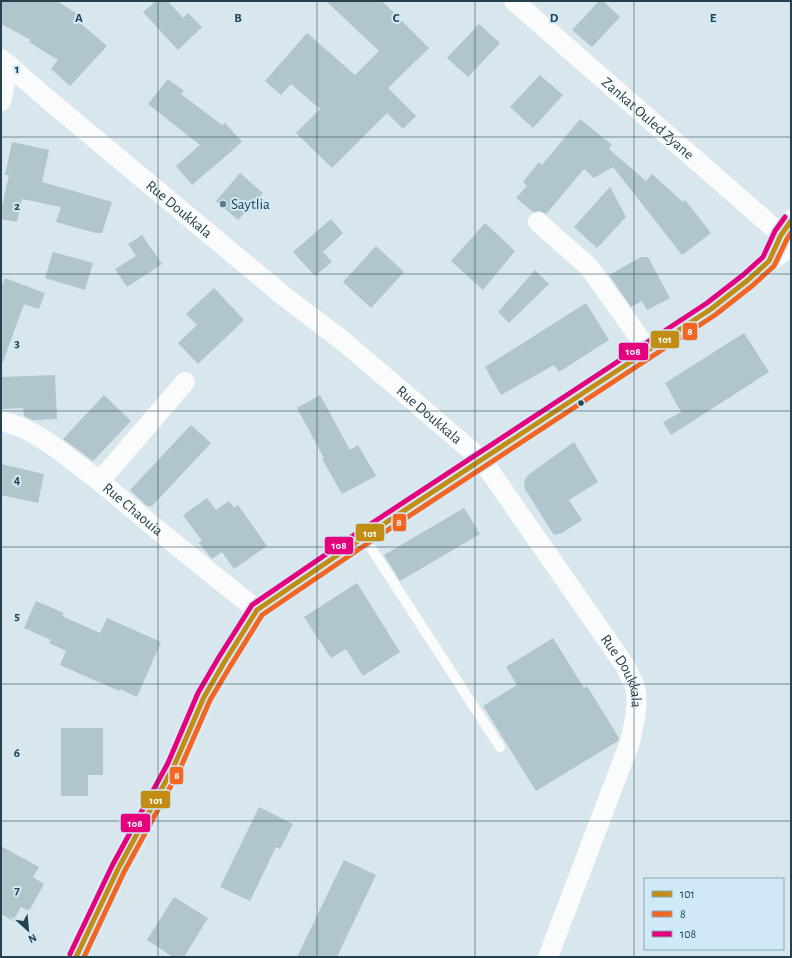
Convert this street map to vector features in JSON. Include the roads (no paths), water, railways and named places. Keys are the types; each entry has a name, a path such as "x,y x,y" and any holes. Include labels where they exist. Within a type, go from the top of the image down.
{"main road":[{"path":"76,957 118,869 174,766 204,697 257,610 364,537 711,309 748,280 769,261 789,236"}],"street":[{"name":"Zankat Ouled Zyane","path":"514,1 789,236"},
{"path":"1,101 5,62"},
{"name":"Rue Doukkala","path":"5,62 285,297 354,351 482,460 626,667 634,685 637,702 630,742 548,957"},
{"path":"538,222 588,267 648,350"},
{"path":"100,481 185,382"},
{"name":"Rue Chaouia","path":"1,421 25,429 58,449 100,481 257,610"}],"lane":[{"path":"364,537 500,747"}],"place":[{"name":"Saytlia","path":"223,204"}]}
